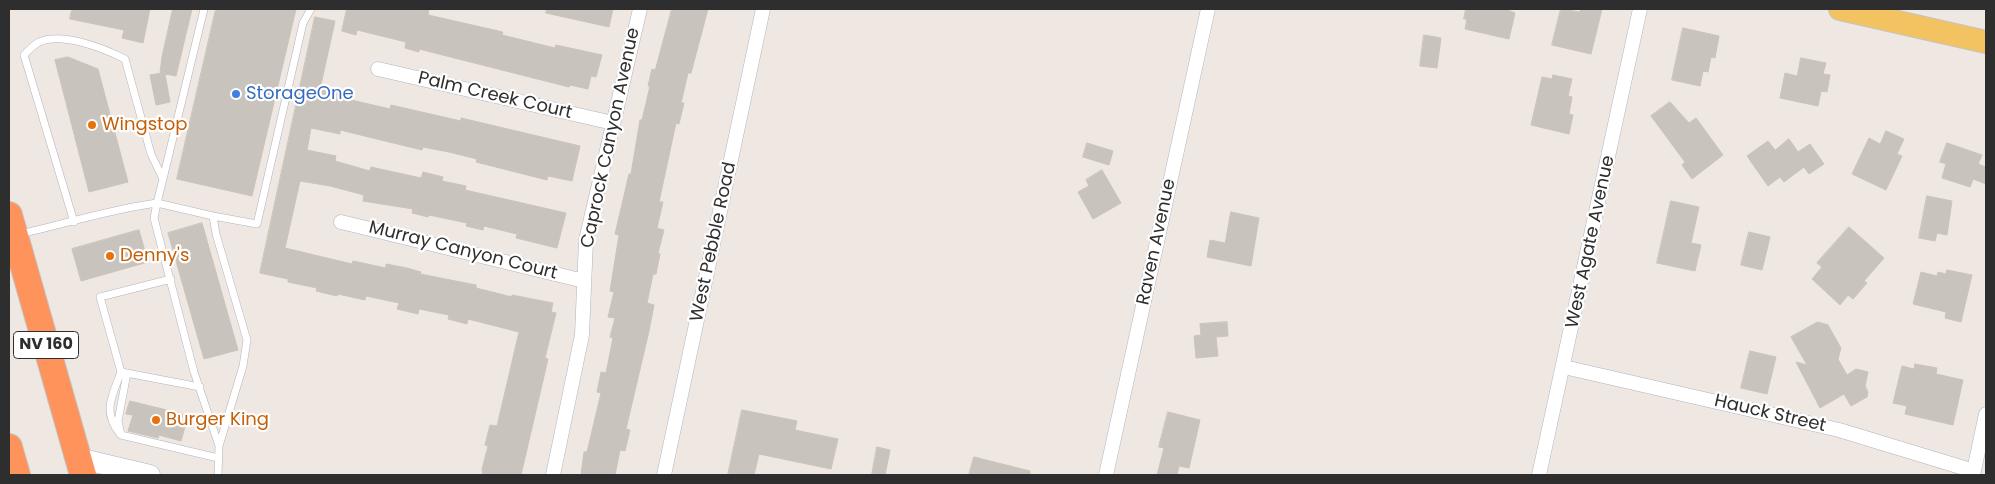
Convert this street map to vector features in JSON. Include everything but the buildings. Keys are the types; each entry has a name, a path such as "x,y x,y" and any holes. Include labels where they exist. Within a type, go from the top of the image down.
{"highway":[{"name":"NV 160","path":"12,225 81,467"},
{"path":"9,447 17,475"}],"main road":[{"path":"1840,9 1986,42"}],"street":[{"name":"Caprock Canyon Avenue","path":"553,475 582,334 586,240 640,9"},
{"name":"West Pebble Road","path":"664,475 763,9"},
{"name":"Raven Avenue","path":"1106,475 1208,9"},
{"name":"West Agate Avenue","path":"1540,475 1640,9"},
{"name":"Palm Creek Court","path":"378,69 613,123"},
{"name":"Murray Canyon Court","path":"341,222 584,281"},
{"name":"Hauck Street","path":"1564,367 1839,430 1974,473"},
{"path":"1974,473 1986,414"},
{"path":"81,467 150,475"}],"lane":[{"path":"204,9 156,203 154,218 200,388 219,446"},
{"path":"12,225 74,222 156,203 257,224 303,23 311,9"},
{"path":"74,222 24,55 37,43 53,38 100,47 125,59 150,154 163,179"},
{"path":"213,216 216,234 247,340 243,366 219,446 218,475"},
{"path":"121,435 118,421 124,373 100,298 171,279"},
{"path":"124,373 200,388"},
{"path":"124,373 109,406 111,423 121,435 218,458"}],"place":[{"name":"StorageOne","path":"236,94"},
{"name":"Wingstop","path":"92,125"},
{"name":"Denny's","path":"110,256"},
{"name":"Burger King","path":"156,420"}]}
